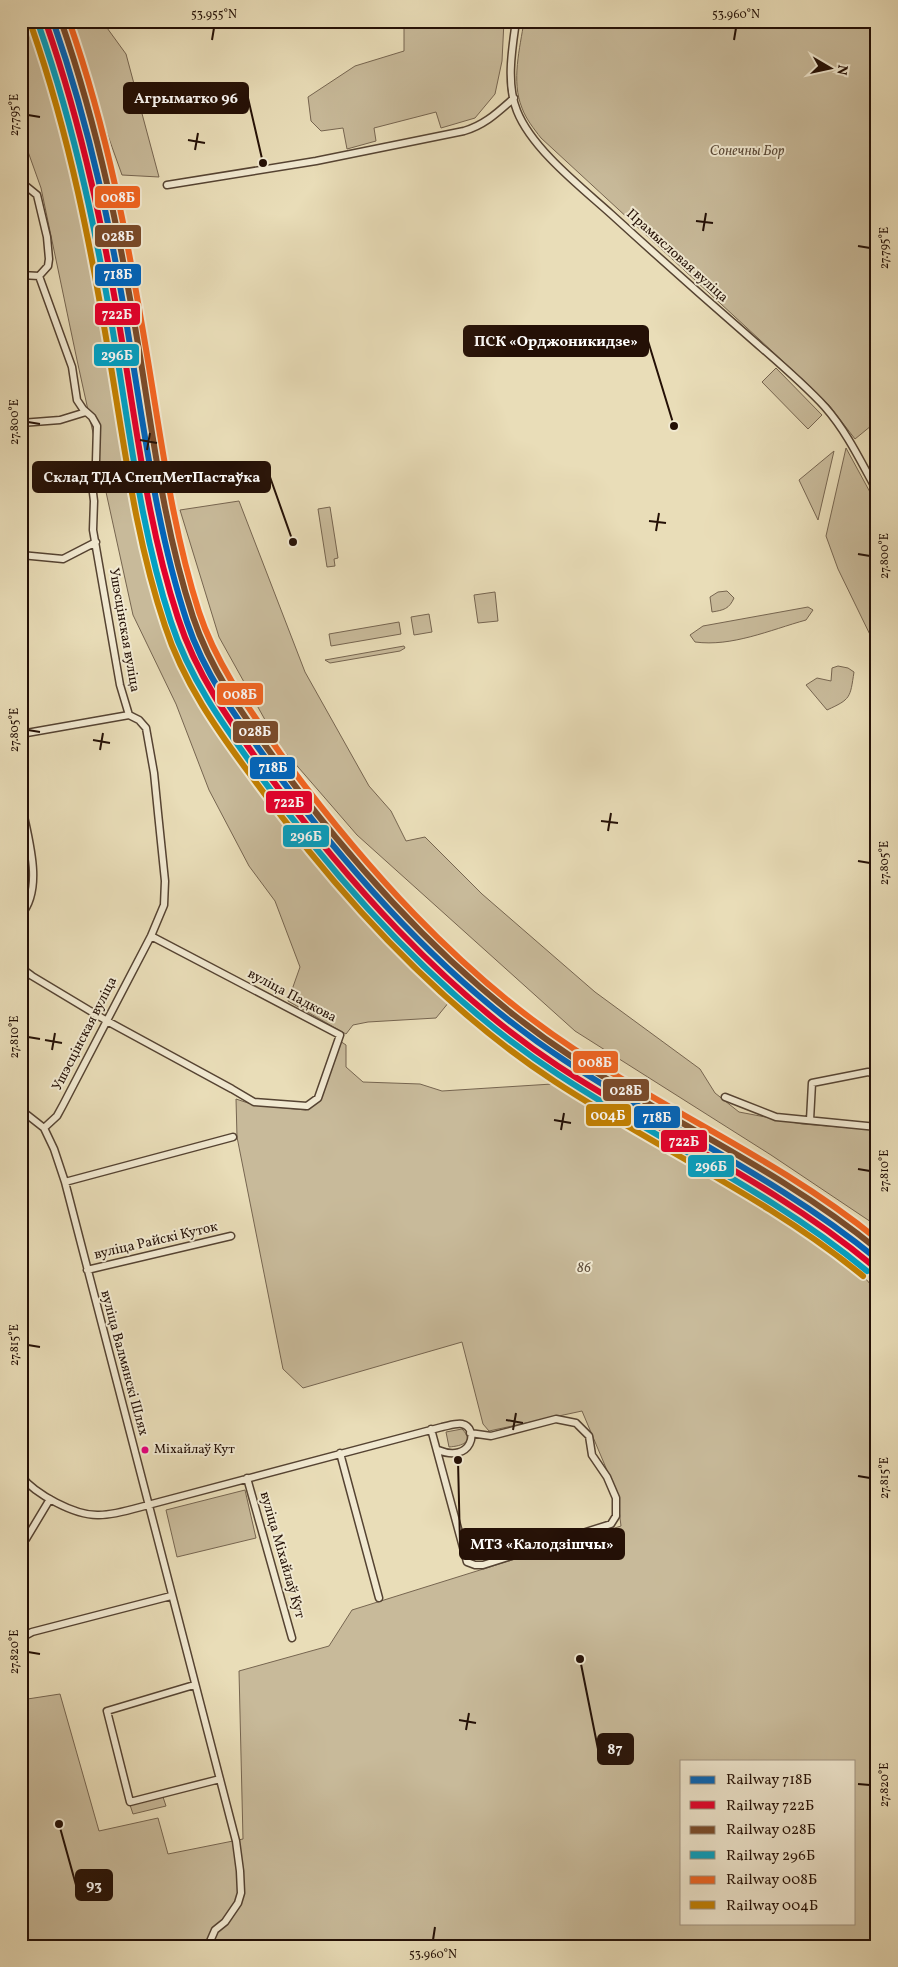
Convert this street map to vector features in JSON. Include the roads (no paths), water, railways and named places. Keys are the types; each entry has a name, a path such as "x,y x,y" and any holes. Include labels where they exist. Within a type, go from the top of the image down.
{"street":[{"name":"Прамысловая вуліца","path":"516,21 510,65 514,98 516,110 536,142 571,178 775,360 825,408 854,446 877,490"},
{"path":"167,185 316,161 476,128 514,98"},
{"path":"21,182 38,195 47,237 49,259 48,266 39,276 21,275"},
{"name":"Ушэсцінская вуліца","path":"39,276 72,367 77,400 80,406 95,421 97,433 92,485 94,501 93,530 115,661 129,715 139,720 146,728 154,773 165,881 165,898 162,912 151,936 57,1116 44,1128"},
{"path":"21,423 60,420 86,412"},
{"path":"21,555 63,559 96,542"},
{"path":"21,734 129,715"},
{"path":"21,802 34,878 28,907 21,916"},
{"name":"вуліца Падкова","path":"107,1020 254,1102 307,1106 318,1098 340,1035 151,936"},
{"path":"21,968 107,1020"},
{"path":"810,1120 812,1084 868,1072 877,1074"},
{"path":"725,1097 776,1117 877,1127"},
{"name":"вуліца Валмянскі Шлях","path":"21,1110 44,1128 54,1149 65,1182 194,1685 230,1812 238,1855 241,1893 238,1903 225,1922 215,1930 208,1946"},
{"path":"65,1182 233,1137"},
{"name":"вуліца Райскі Куток","path":"87,1270 231,1236"},
{"name":"вуліца Міхайлаў Кут","path":"21,1476 50,1499 72,1510 89,1515 101,1515 148,1505 459,1424 464,1425 470,1433 491,1436 556,1419 576,1423 588,1436 592,1455 607,1477 616,1498 616,1516 611,1524 475,1565 467,1562 438,1450"},
{"path":"431,1430 438,1450 448,1454 460,1453 470,1445 470,1433"},
{"path":"340,1454 379,1598"},
{"name":"вуліца Міхайлаў Кут","path":"247,1478 292,1638"},
{"path":"21,1542 26,1539 50,1499"},
{"path":"21,1638 40,1630 171,1596"},
{"path":"194,1685 107,1711 130,1802 220,1778"}],"rail line":[{"name":"718Б","path":"53,21 79,103 100,184 124,309 160,522 168,555 194,641 212,678 234,713 301,806 368,887 404,926 481,998 564,1060 763,1179 802,1204 877,1259"},
{"name":"028Б","path":"61,21 87,103 108,187 133,313 161,488 183,585 208,655 239,708 307,801 374,882 410,921 488,994 529,1027 572,1057 766,1172 841,1221 877,1249"},
{"name":"008Б","path":"69,21 95,105 125,232 169,488 182,550 206,631 214,650 245,703 311,794 378,875 414,914 491,986 531,1019 574,1049 650,1096 767,1163 841,1212 877,1239"},
{"name":"722Б","path":"46,23 71,103 92,184 116,306 145,484 159,551 185,639 215,697 264,769 328,851 398,930 475,1003 515,1036 558,1066 637,1115 758,1185 835,1236 872,1265"},
{"name":"296Б","path":"39,26 64,106 85,186 109,309 138,487 152,555 179,643 187,663 208,701 290,816 358,898 433,976 473,1011 515,1045 559,1075 755,1192 831,1243 867,1271"},
{"name":"004Б","path":"32,28 58,110 87,235 132,495 146,561 172,647 202,705 284,820 352,902 389,942 468,1016 510,1050 554,1081 789,1222 863,1276"}],"place":[{"name":"Агрыматко 96","path":"263,163"},
{"name":"ПСК «Орджоникидзе»","path":"674,426"},
{"name":"Склад ТДА СпецМетПастаўка","path":"293,542"},
{"name":"Міхайлаў Кут","path":"145,1450"},
{"name":"МТЗ «Калодзішчы»","path":"458,1460"},
{"name":"87","path":"580,1659"},
{"name":"93","path":"59,1824"}],"park label":[{"name":"Сонечны Бор","path":"747,151"},
{"name":"86","path":"584,1268"}]}
